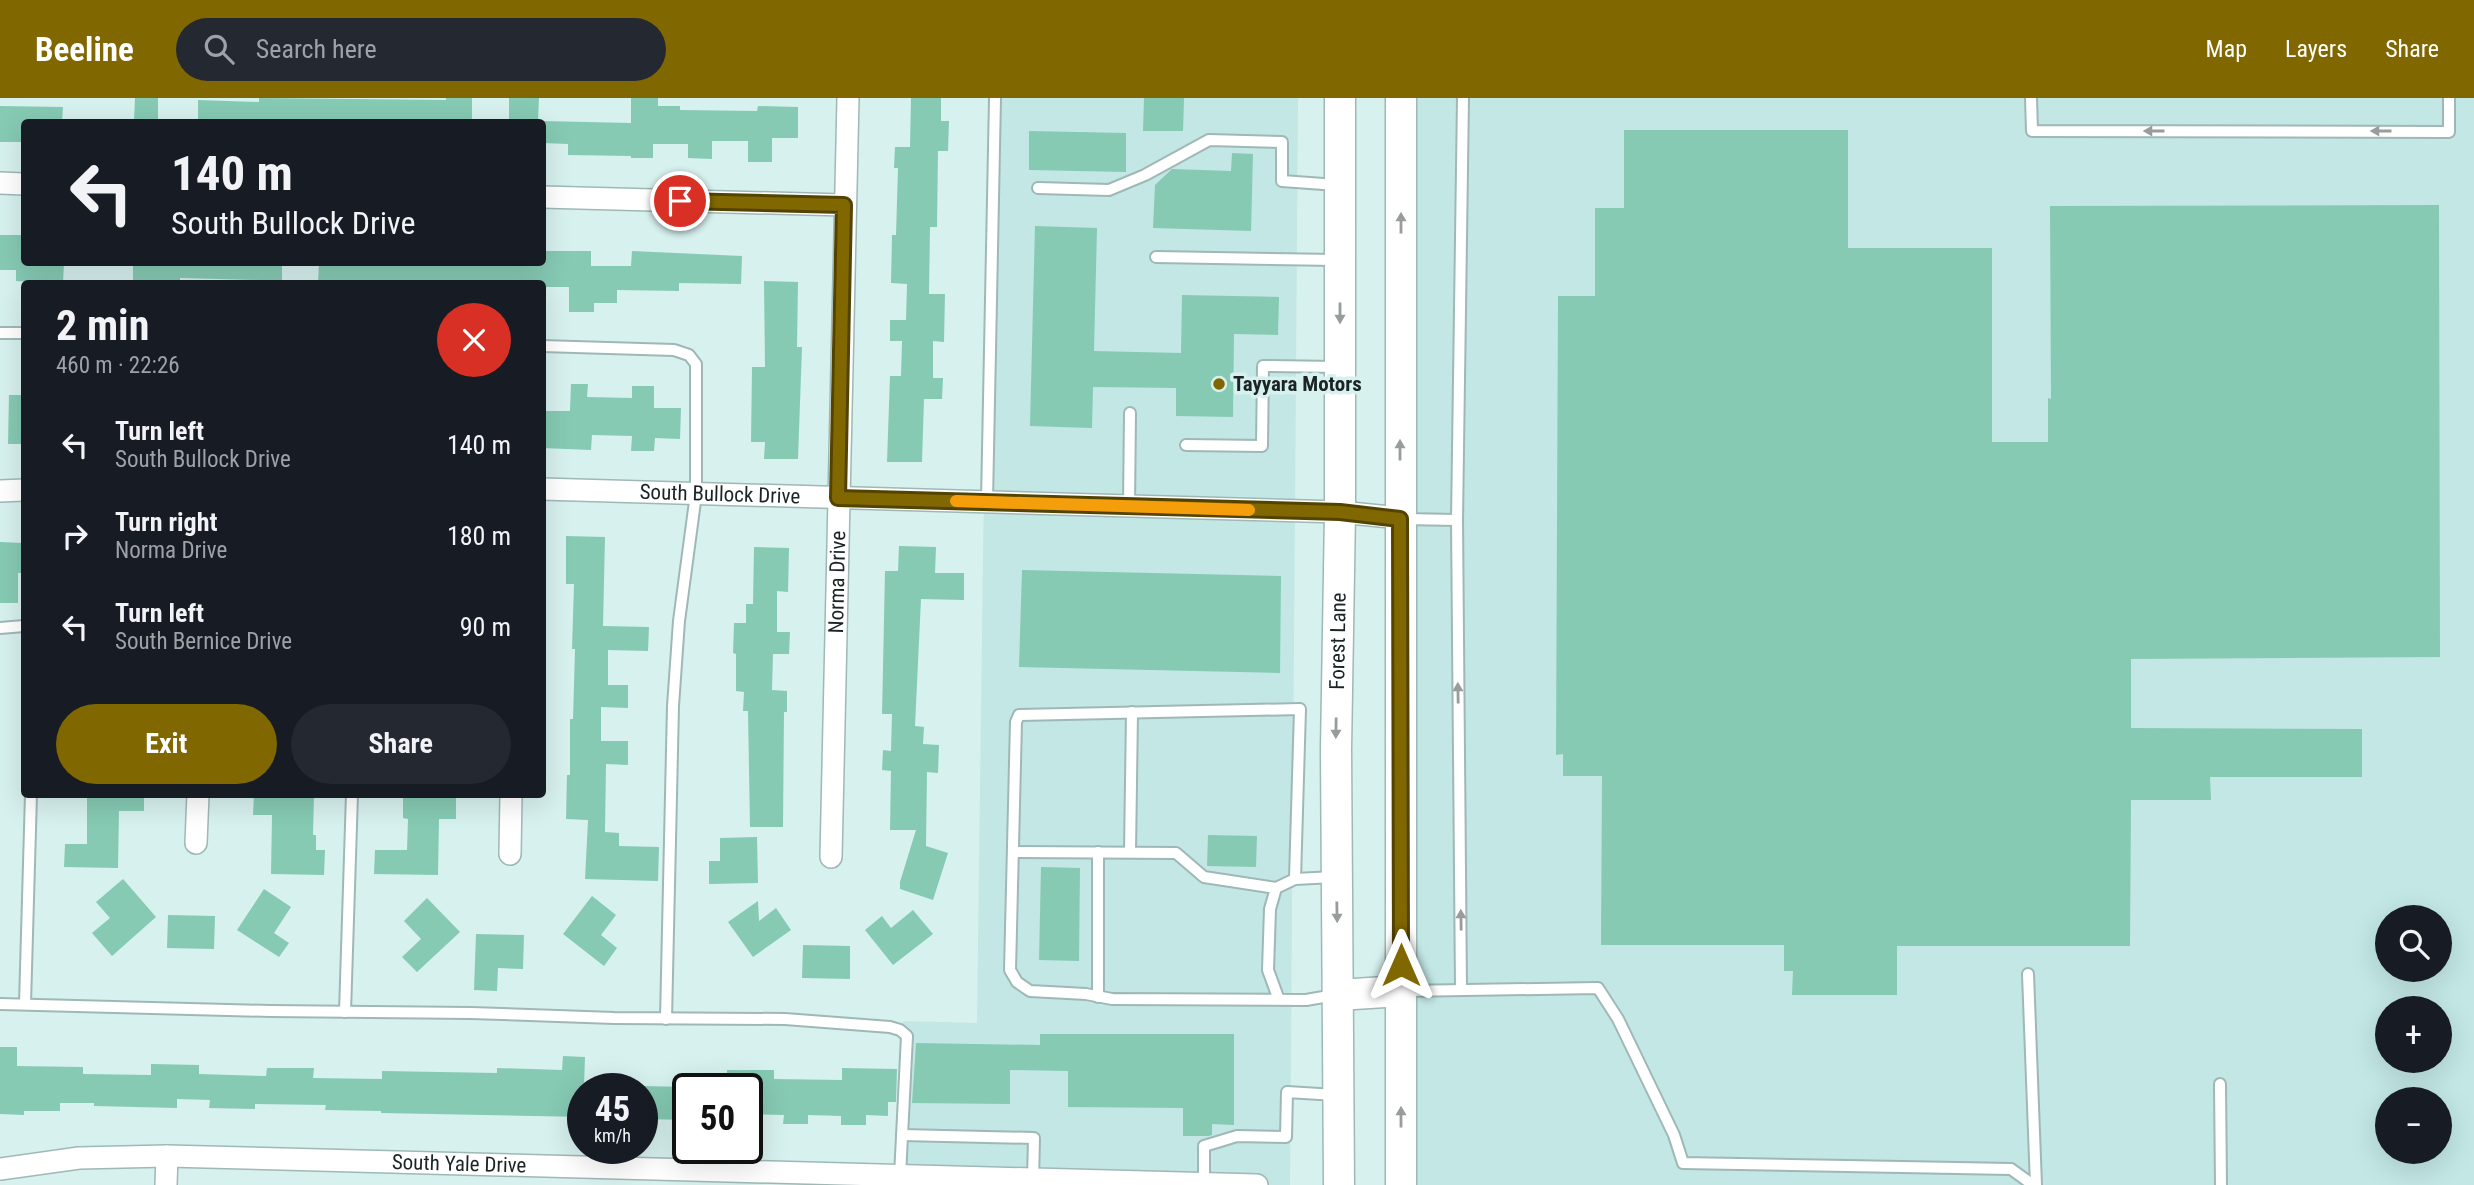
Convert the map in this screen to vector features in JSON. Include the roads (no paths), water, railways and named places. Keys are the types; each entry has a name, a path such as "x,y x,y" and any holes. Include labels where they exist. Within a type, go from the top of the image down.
{"main road":[{"name":"Forest Lane","path":"1339,1185 1336,749 1340,512 1340,98"},
{"path":"1401,98 1401,1185"},
{"path":"1338,995 1401,991"}],"street":[{"name":"Norma Drive","path":"831,857 848,98"},
{"path":"0,183 21,184"},
{"path":"546,198 844,205"},
{"path":"0,491 21,489"},
{"name":"South Bullock Drive","path":"546,489 1340,512 1400,519"},
{"path":"196,843 198,798"},
{"path":"510,853 511,798"},
{"path":"166,1185 167,1156"},
{"name":"South Yale Drive","path":"0,1169 79,1158 167,1156 457,1175 1257,1185"}],"lane":[{"path":"986,501 995,98"},
{"path":"1461,988 1457,520 1463,98"},
{"path":"2031,98 2032,131 2449,131 2449,98"},
{"path":"1038,188 1109,190 1145,175 1209,139 1282,142 1282,181 1340,186"},
{"path":"1156,257 1340,260"},
{"path":"0,333 21,333"},
{"path":"546,346 674,350 689,355 696,364 696,494 679,621 673,706 666,1018"},
{"path":"1186,445 1262,446 1263,366 1340,367"},
{"path":"1129,506 1130,413"},
{"path":"1400,519 1457,520"},
{"path":"0,628 21,626"},
{"path":"1295,879 1300,709 1019,715 1016,723 1010,970 1017,982 1030,991 1112,999 1306,1000 1338,995"},
{"path":"1130,852 1132,712"},
{"path":"25,1004 31,798"},
{"path":"345,1012 352,798"},
{"path":"1013,852 1176,853 1204,877 1276,888 1295,879 1336,877"},
{"path":"1098,852 1098,997"},
{"path":"1276,888 1270,909 1268,970 1279,1000"},
{"path":"2028,974 2034,1185"},
{"path":"1401,991 1598,988 1618,1019 1674,1135 1683,1163 2011,1169 2034,1185"},
{"path":"0,1004 785,1019 890,1027 907,1036 900,1180"},
{"path":"2220,1084 2221,1185"},
{"path":"1204,1184 1203,1146 1237,1136 1286,1137 1287,1092 1338,1095"},
{"path":"902,1135 1034,1138 1020,1181"}],"place":[{"name":"Tayyara Motors","path":"1219,384"}]}
